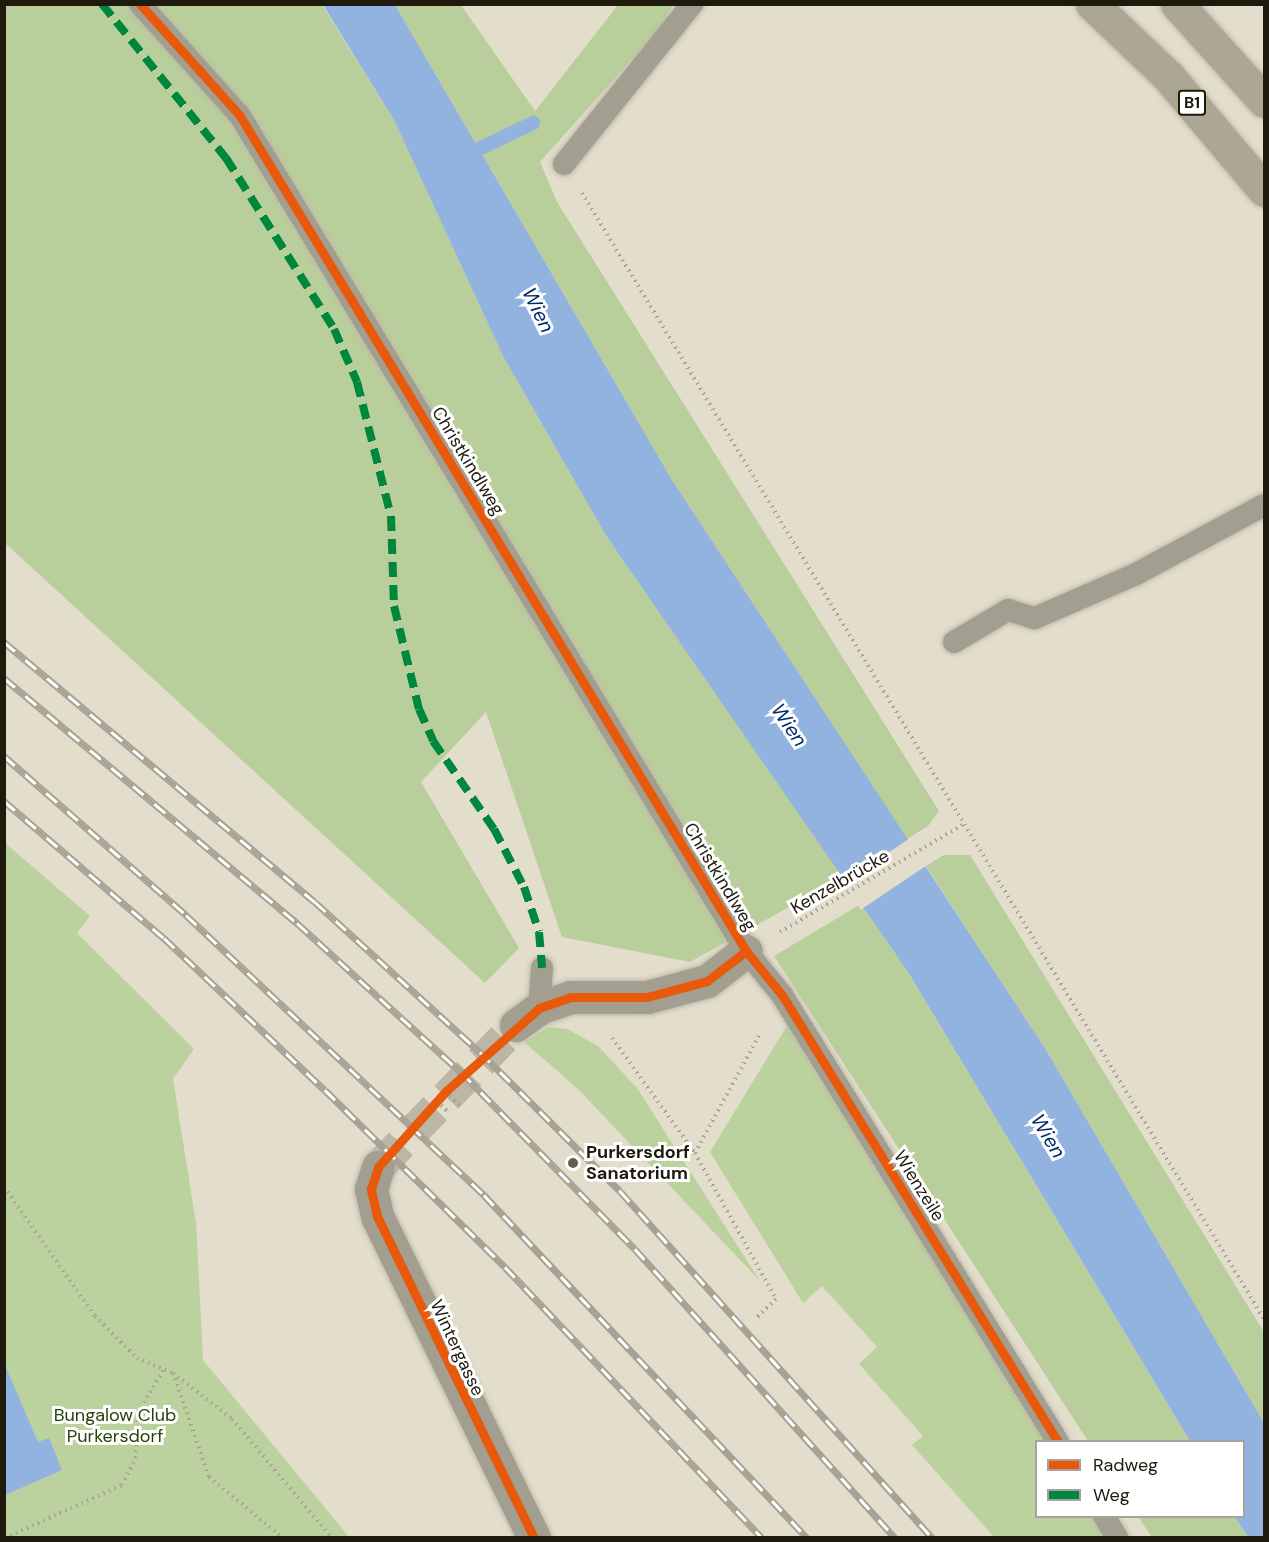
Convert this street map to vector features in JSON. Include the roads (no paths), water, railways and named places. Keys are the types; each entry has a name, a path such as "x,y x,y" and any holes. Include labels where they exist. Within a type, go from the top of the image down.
{"main road":[{"name":"B1","path":"1092,4 1168,76 1264,190"},
{"path":"1177,4 1264,101"}],"street":[{"path":"527,1016 571,997 647,997 706,981 746,951"},
{"name":"Wintergasse","path":"378,1167 371,1189 376,1216 534,1538"}],"lane":[{"name":"Christkindlweg","path":"140,4 240,116 746,951"},
{"path":"564,164 692,4"},
{"path":"954,642 1008,610 1035,618 1126,578 1264,505"},
{"name":"Wienzeile","path":"746,951 782,995 1057,1440"},
{"path":"527,1016 542,968"},
{"path":"1105,1518 1117,1538"}],"water":[{"name":"Wien","path":"323,5 395,5 672,480 1046,1050 1264,1423 1264,1537 1248,1537 1236,1518 1245,1518 1245,1440 1189,1440 908,972 607,537 504,358 394,120"},
{"path":"5,1365 38,1442 49,1438 62,1470 5,1495"}],"waterway":[{"path":"462,157 533,123"}],"tunnel":[{"path":"378,1167 516,1025"}],"railway":[{"path":"4,642 315,902 480,1052 620,1191 932,1538"},
{"path":"4,678 297,923 461,1072 635,1249 895,1538"},
{"path":"4,756 186,915 484,1195 807,1538"},
{"path":"4,801 164,938 325,1090 505,1267 762,1538"}],"place":[{"name":"Purkersdorf Sanatorium","path":"573,1163"}],"park label":[{"name":"Bungalow Club Purkersdorf","path":"115,1426"}]}
